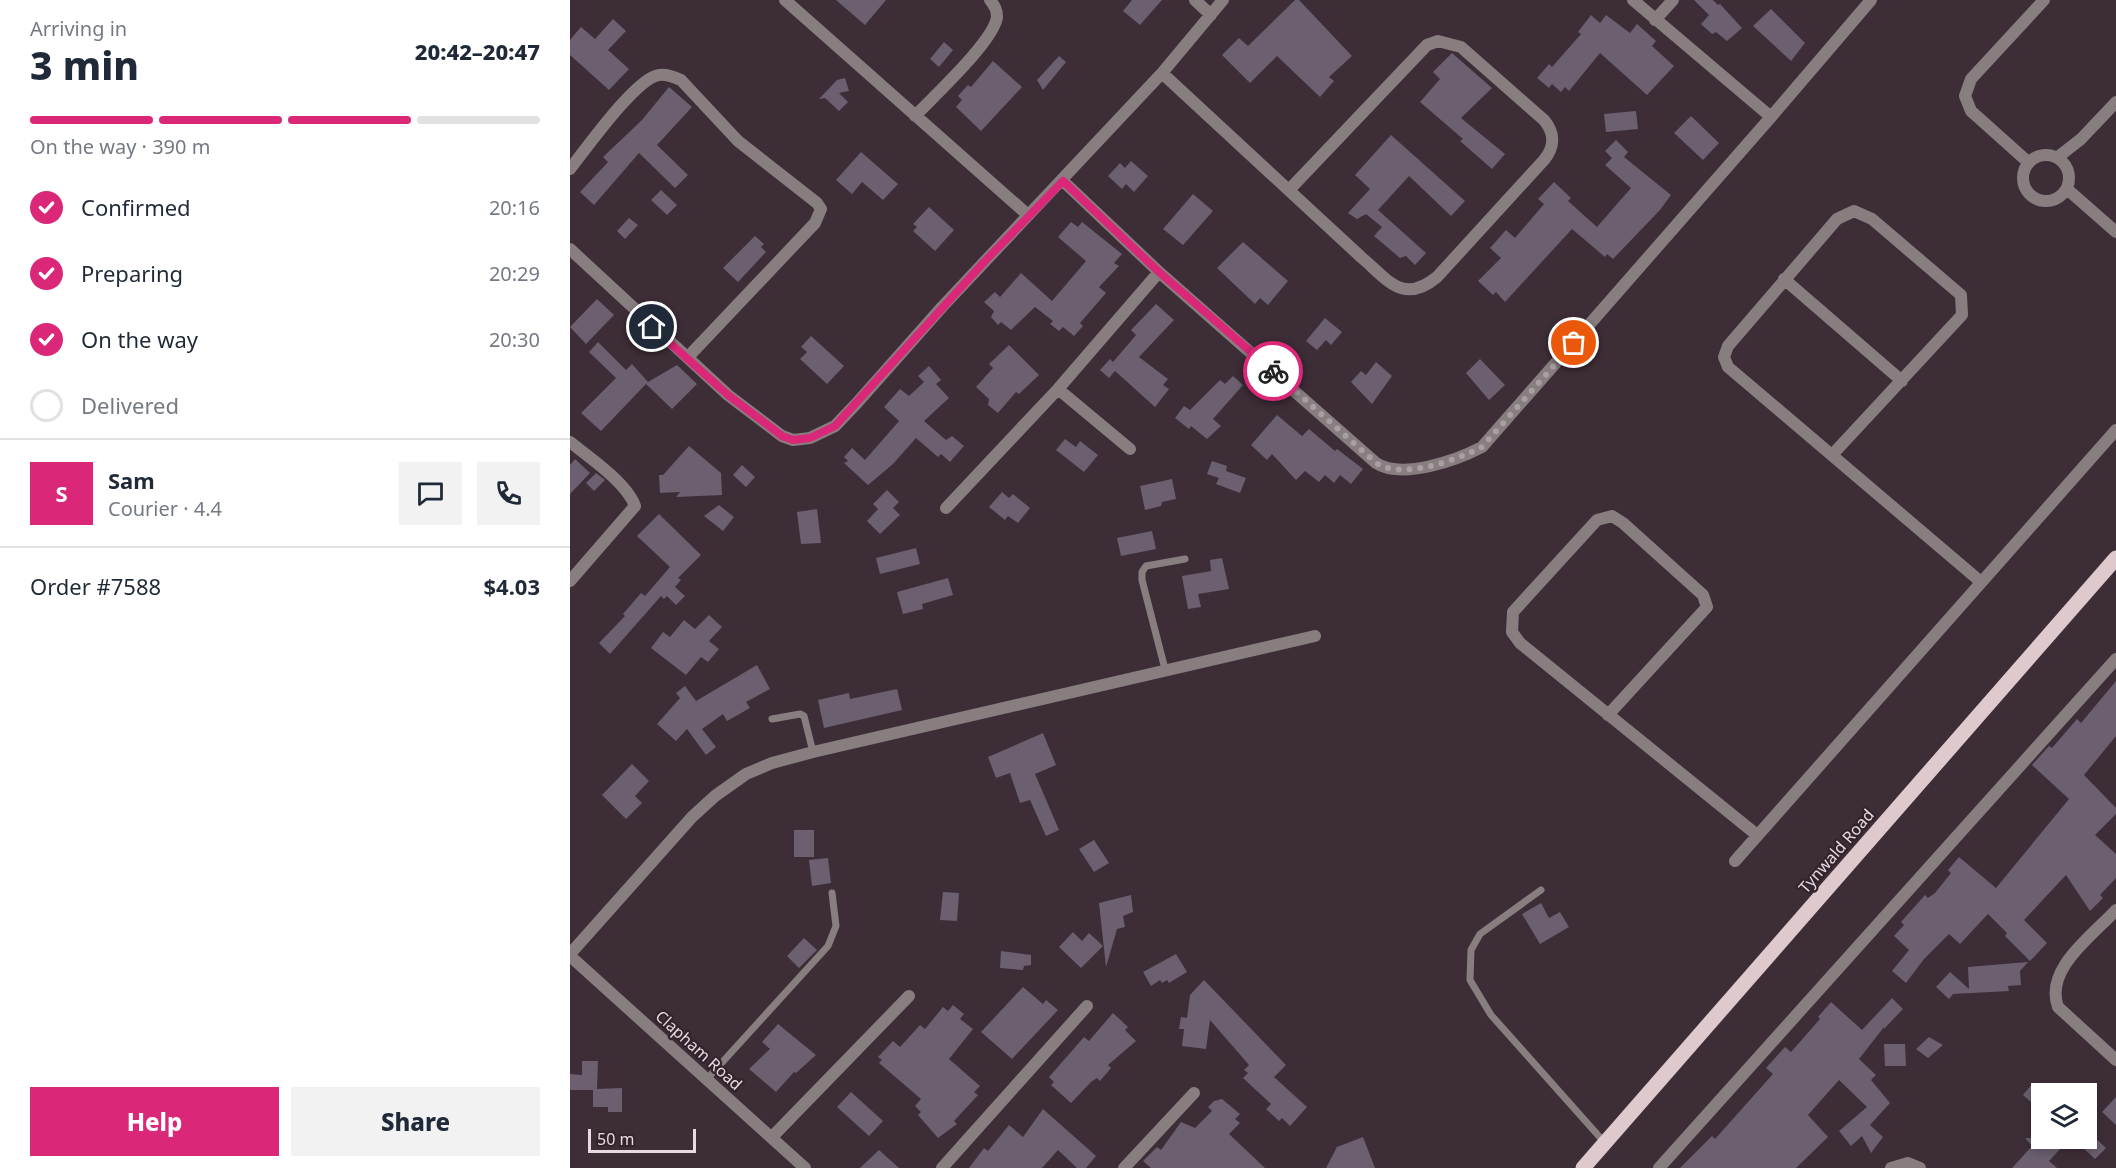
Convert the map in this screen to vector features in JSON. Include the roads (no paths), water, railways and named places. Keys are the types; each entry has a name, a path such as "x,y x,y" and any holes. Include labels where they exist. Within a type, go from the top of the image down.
{"main road":[{"name":"Tynwald Road","path":"1583,1168 2116,559"}],"street":[{"path":"785,0 1028,215"},
{"path":"915,116 988,37 997,16 996,7 990,0"},
{"path":"1195,0 1211,15"},
{"path":"570,249 728,395 782,436 793,440 822,433 835,426 1028,215 1063,181 1162,73 1223,0"},
{"path":"1633,0 1772,117"},
{"path":"1655,20 1673,0"},
{"path":"1063,181 1159,272 1376,463 1384,468 1401,470 1441,463 1464,456 1482,447 1772,117 1871,0"},
{"path":"2028,162 1971,111 1965,96 1971,79 2044,0"},
{"path":"1162,73 1289,190 1400,288 1419,290 1437,277 1544,160 1553,143 1552,134 1544,120 1461,47 1438,41 1427,45 1289,190"},
{"path":"570,169 641,85 659,75 670,75 681,80 738,141 817,203 821,209 815,223 688,357"},
{"path":"2058,157 2081,139 2116,102"},
{"path":"2042,154 2058,157 2069,171 2067,189 2056,200 2040,201 2027,192 2022,177 2028,162 2042,154"},
{"path":"2067,189 2116,232"},
{"path":"1832,455 1962,315 1961,295 1872,219 1854,211 1837,219 1728,346 1724,357 1728,367 1981,582"},
{"path":"946,508 1058,389 1159,272"},
{"path":"1784,279 1902,381"},
{"path":"1058,389 1130,449"},
{"path":"1735,861 2116,430"},
{"path":"570,442 612,477 632,497 635,506 628,517 570,581"},
{"path":"1608,715 1707,606 1703,594 1623,523 1612,516 1597,520 1513,612 1512,632 1520,643 1608,715 1757,835"},
{"path":"570,955 692,817 715,796 746,774 772,763 813,752 1315,636"},
{"path":"1659,1168 2116,659"},
{"path":"2116,910 2066,964 2056,985 2055,997 2058,1007 2116,1060"},
{"name":"Clapham Road","path":"570,955 805,1168"},
{"path":"772,1137 909,996"},
{"path":"942,1168 1087,1006"},
{"path":"1124,1168 1194,1093"},
{"path":"1891,1168 1908,1163 1920,1168"}],"lane":[{"path":"1165,669 1142,572 1146,566 1185,559"},
{"path":"772,719 800,714 804,716 813,752"},
{"path":"1541,890 1480,934 1471,950 1470,980 1491,1015 1605,1143"},
{"path":"706,1078 828,946 836,926 832,894"}]}
